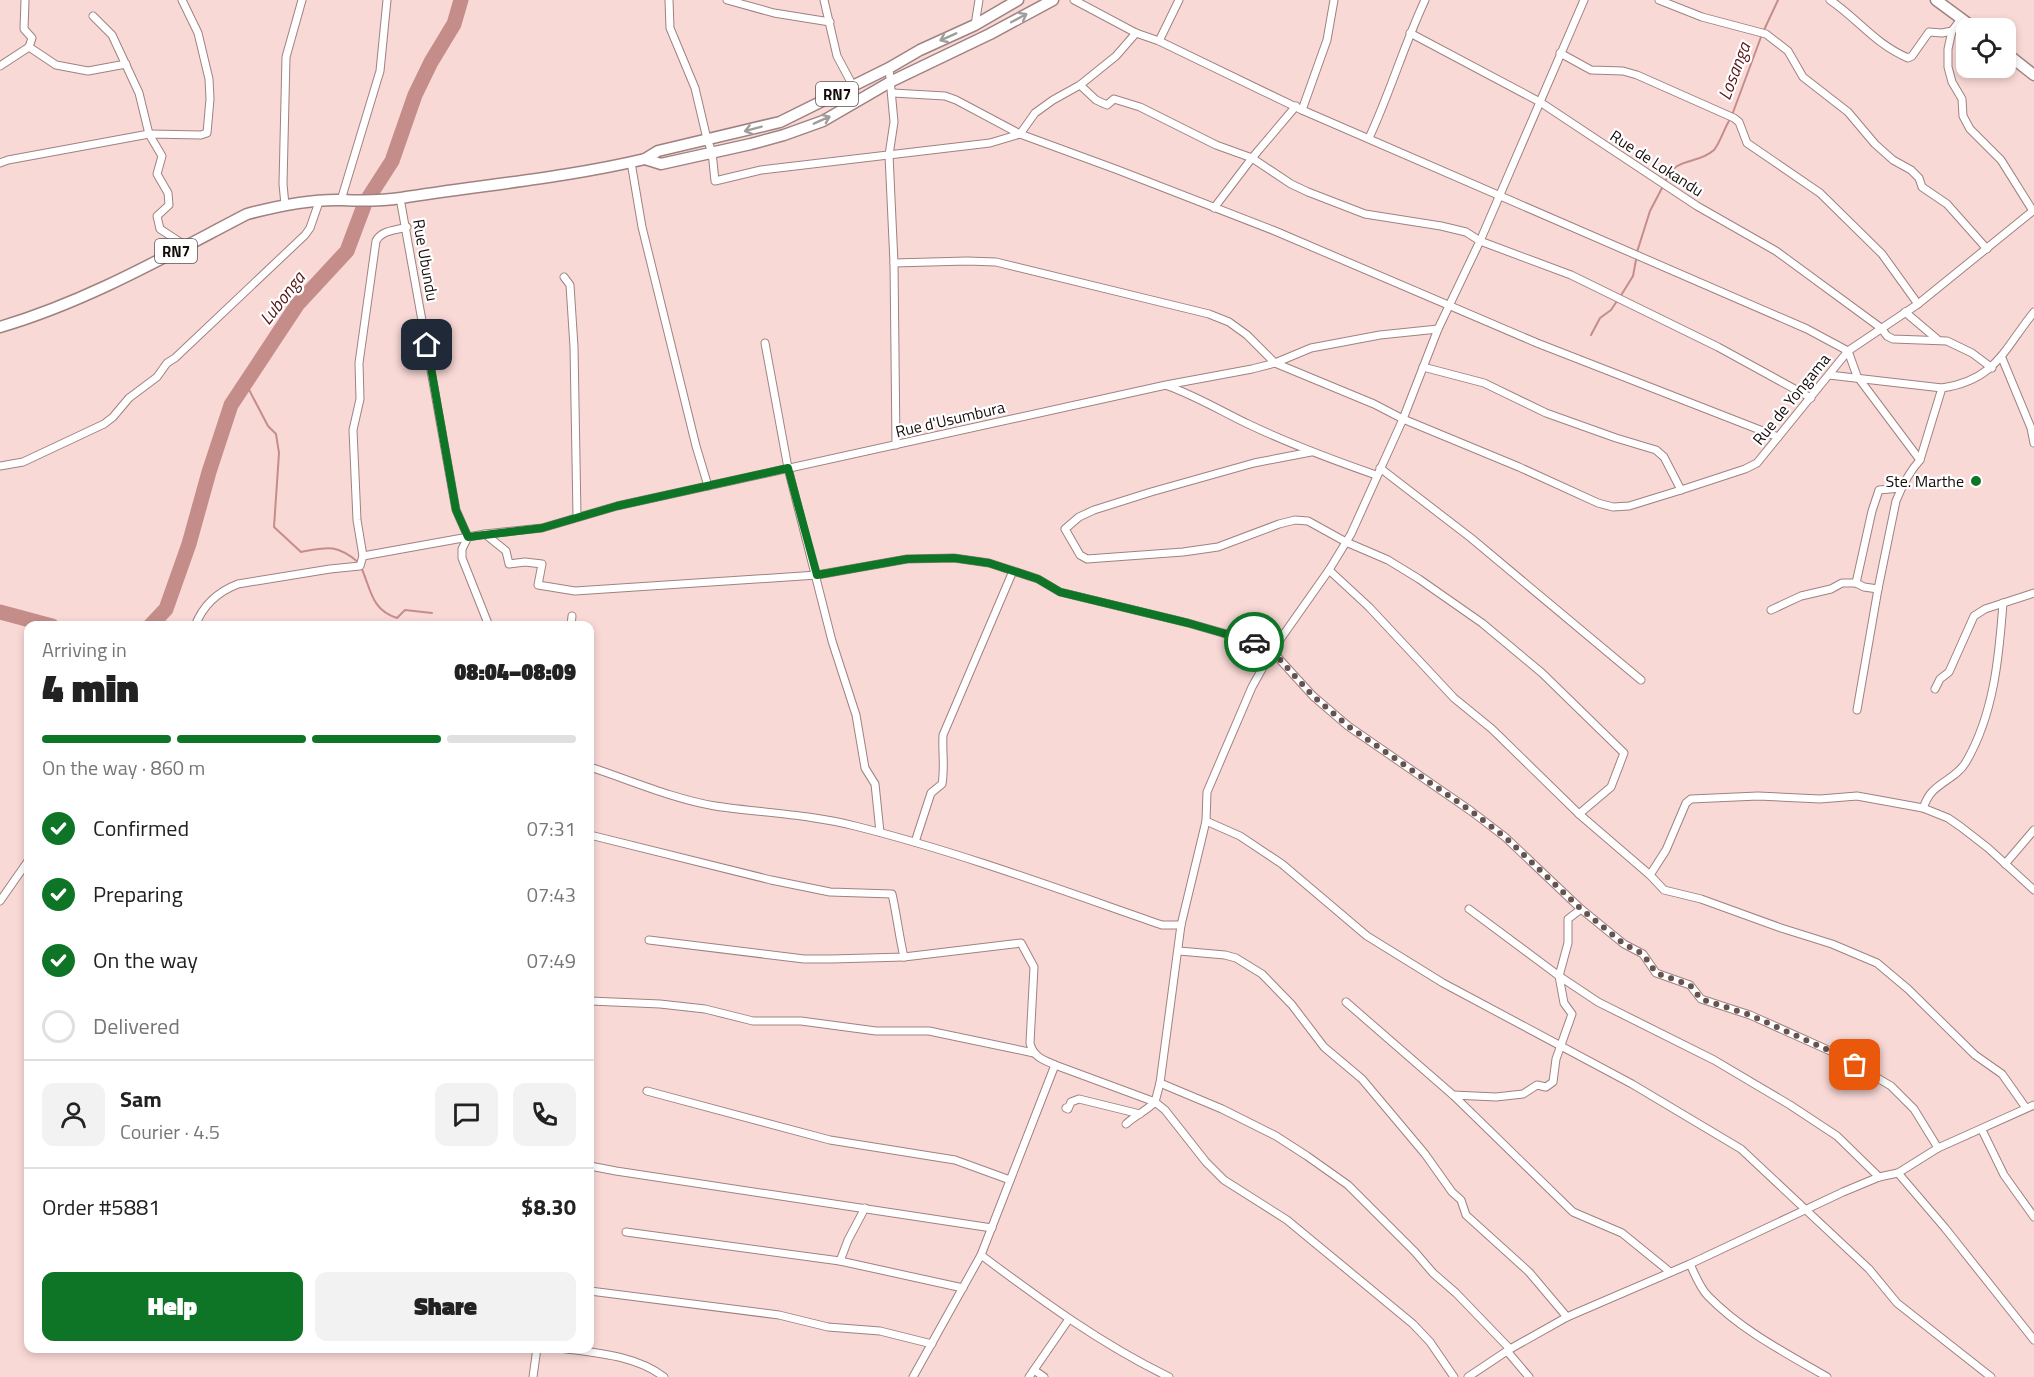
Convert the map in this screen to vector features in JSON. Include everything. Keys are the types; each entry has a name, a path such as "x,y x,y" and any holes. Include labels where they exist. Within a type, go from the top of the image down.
{"main road":[{"name":"RN7","path":"0,327 36,316 94,293 247,214 285,205 400,198 523,181 645,159 658,151 780,122 889,68 920,50 975,25 1018,0"},
{"name":"RN7","path":"645,159 661,164 751,144 824,121 892,81 990,34 1053,0"},
{"path":"1936,0 1960,18"},
{"path":"2016,60 2034,75"},
{"path":"780,122 784,135"}],"street":[{"path":"0,66 29,47 32,38 24,28 24,0"},
{"path":"0,163 149,134 207,133 209,79 198,33 182,0"},
{"path":"285,205 283,184 286,57 302,0"},
{"path":"341,200 380,71 387,0"},
{"path":"669,0 670,28 695,88 712,152 714,181 760,170 990,143 1020,134 1035,113 1080,85 1116,56 1136,33"},
{"path":"727,0 774,14 830,22"},
{"path":"824,0 837,56 853,86"},
{"path":"975,25 979,0"},
{"path":"1074,0 1136,33 1159,41 1299,108 1807,329 1848,351 1857,376 1920,460"},
{"path":"1159,41 1179,0"},
{"path":"1214,208 1252,158 1299,108 1327,40 1334,0"},
{"path":"1369,138 1425,0"},
{"path":"1126,1124 1135,1116 1145,1113 1155,1102 1160,1083 1181,925 1206,821 1207,792 1252,687 1272,651 1329,570 1353,529 1402,419 1438,329 1480,241 1584,0"},
{"path":"1659,0 1702,17 1766,34 1781,45 1788,51 1803,78 1848,112 1862,130 1893,160 1911,170 1919,178 1922,187 1947,204 1987,249"},
{"path":"1830,0 1875,39 1908,58 1912,56 1929,32 1942,33 1952,30"},
{"path":"93,15 112,35 139,93 149,134 162,156 157,174 168,193 169,205 157,216 160,229 186,246"},
{"path":"1956,25 1952,30 1948,49 1948,67 1952,82 1962,99 1963,116 1970,129 2001,160 2033,211"},
{"name":"Rue de Lokandu","path":"1410,33 1540,102 1697,206 1776,251 1881,328 1887,336 1893,339 1937,339"},
{"path":"29,47 56,64 88,72 126,64"},
{"path":"1560,53 1591,69 1623,71 1637,75 1734,118 1747,143 1820,193 1882,254 1917,304"},
{"path":"889,68 894,122 889,155 894,263 896,445"},
{"path":"1080,85 1096,100 1107,105 1114,99 1140,107 1216,145 1252,158 1300,188 1365,214 1466,232 1480,241 1582,280 1718,347 1811,398"},
{"path":"893,93 945,96 956,100 1020,134 1214,208 1537,344 1778,437"},
{"path":"631,162 642,227 708,486"},
{"name":"Rue Ubundu","path":"400,198 456,510 468,537"},
{"path":"0,466 23,462 98,428 112,417 129,398 157,377 167,363 305,235 310,228 319,202"},
{"name":"Rue de Yongama","path":"1275,363 1598,503 1612,507 1629,506 1757,463 1848,351 1917,304 2033,211"},
{"path":"363,556 357,519 353,430 360,399 359,363 376,241 385,231 406,227"},
{"path":"894,263 996,262 1209,314 1229,322 1247,335 1275,363"},
{"path":"564,277 570,285 574,347 578,516"},
{"path":"1905,312 1937,339 1958,345 1992,368"},
{"path":"1829,375 1857,376 1942,388 1957,386 1992,368 2034,312"},
{"name":"Rue d'Usumbura","path":"197,621 203,607 224,590 238,584 360,566 363,556 485,534 542,528 617,506 1166,385 1229,375 1275,363 1311,348 1380,335 1438,329"},
{"path":"765,344 788,468 832,641 856,715 865,768 874,784 880,832"},
{"path":"2001,358 2031,428 2034,443"},
{"path":"1423,367 1484,383 1546,413 1656,450 1664,457 1681,490"},
{"path":"1166,385 1189,393 1248,424 1311,452 1378,472 1471,538 1641,680"},
{"path":"1857,710 1896,501 1901,488 1920,460 1942,388"},
{"path":"1311,452 1254,463 1151,492 1094,510 1079,517 1065,529 1080,555 1087,559 1218,547 1279,524 1294,520 1308,521 1346,542 1388,560 1482,622 1542,673 1624,753 1611,787 1579,814"},
{"path":"1856,583 1879,490 1901,488"},
{"path":"485,534 506,551 509,564 525,562 542,564 538,585 575,591 817,575 907,559 954,558 989,563 1038,579 1060,592 1188,623 1254,642 1272,651 1313,696 1348,726 1496,831 1581,909 1624,944 1643,954 1656,973 1690,985 1701,999 1750,1015 1837,1054 1891,1086 1914,1109 1938,1148"},
{"path":"468,537 462,549 462,558 487,621"},
{"path":"1329,570 1369,607 1454,698 1492,729 1579,814 1650,875 1664,891 1701,899 1832,944 1877,963 1908,989 1975,1055 2002,1074 2026,1108"},
{"path":"915,842 931,793 942,784 945,766 942,756 943,735 1013,571"},
{"path":"1771,610 1842,583 1856,583 1878,589"},
{"path":"1935,689 1940,679 1949,672 1974,616 1985,609 2034,593"},
{"path":"1923,808 1930,793 1965,765 1975,745 1986,715 1998,667 2003,603"},
{"path":"572,616 572,621"},
{"path":"594,768 715,806 834,821 880,832 1162,925 1181,925"},
{"path":"1650,875 1666,850 1686,803 1691,799 1758,796 1820,799 1857,796 1923,808 1948,818 2034,890"},
{"path":"1206,821 1240,836 1282,864 1367,936 1443,983 1632,1084 1741,1149 1869,1269 1897,1303 1991,1377"},
{"path":"2005,864 2034,830"},
{"path":"594,837 830,892 892,894 900,926 899,934 904,957"},
{"path":"0,901 24,867"},
{"path":"1469,909 1598,1002 1714,1060 1790,1105 1837,1136 1879,1177"},
{"path":"1453,1095 1523,1094 1537,1085 1546,1087 1553,1082 1556,1059 1572,1014 1564,1003 1559,976 1568,943 1568,919 1581,909"},
{"path":"649,940 804,959 904,957 1021,943 1034,967 1030,1043 1034,1053 1042,1060 1155,1102 1165,1110 1206,1162 1224,1180 1287,1220 1413,1324 1430,1342 1454,1377"},
{"path":"1179,951 1236,958 1262,974 1292,1005 1324,1047 1362,1079 1425,1154 1452,1192 1461,1200 1466,1215 1529,1272 1567,1317"},
{"path":"594,1001 660,1004 705,1009 753,1022 801,1022 876,1031 929,1031 1034,1053"},
{"path":"1346,1002 1453,1095 1573,1212 1622,1233 1670,1272"},
{"path":"913,1377 981,1255 1055,1065"},
{"path":"1160,1083 1222,1108 1276,1136 1308,1155 1348,1185 1509,1350 1529,1377"},
{"path":"647,1091 830,1140 955,1160 1010,1180"},
{"path":"1066,1108 1068,1109 1071,1102 1079,1099 1141,1114"},
{"path":"1468,1377 1509,1350 1567,1317 1690,1264 1879,1177 1898,1173 1938,1148 2034,1105"},
{"path":"1982,1130 2004,1175 2034,1217"},
{"path":"594,1167 992,1228"},
{"path":"1898,1173 2034,1340"},
{"path":"840,1261 865,1208"},
{"path":"626,1232 840,1261 963,1288"},
{"path":"981,1255 1069,1319 1129,1358 1169,1377"},
{"path":"1690,1264 1708,1296 1734,1319 1759,1338 1827,1377"},
{"path":"594,1292 779,1315 828,1327 880,1332 932,1344"},
{"path":"1044,1377 1032,1374 1069,1319"},
{"path":"533,1377 536,1353"},
{"path":"594,1353 614,1356 656,1371 664,1377"}],"waterway":[{"name":"Lubonga","path":"155,621 166,609 189,544 231,405 297,305 347,251 365,203 392,161 415,95 431,62 454,24 461,0"},
{"name":"Losanga","path":"1764,30 1778,0"},
{"name":"Losanga","path":"1732,115 1761,37"},
{"name":"Losanga","path":"1665,182 1675,168 1681,164 1700,158 1714,150 1729,121"},
{"name":"Losanga","path":"1637,252 1650,211 1662,188"},
{"name":"Losanga","path":"1620,297 1633,276 1636,260"},
{"name":"Losanga","path":"1591,335 1600,318 1611,310 1617,301"},
{"path":"245,382 268,426 276,434 279,453 274,527 301,552 331,548 344,552 358,562"},
{"path":"361,567 373,598 388,614 397,618 405,610 432,613"},
{"name":"Lubonga","path":"0,612 33,621"}],"way so far":[{"path":"1254,642 1272,651 1313,696 1348,726 1505,837 1581,909 1624,944 1643,954 1656,973 1690,985 1701,999 1750,1015 1837,1054 1855,1065"}],"place":[{"name":"Ste. Marthe","path":"1976,481"}],"route":[{"path":"427,345 456,510 468,537 542,528 617,506 788,468 817,575 907,559 954,558 989,563 1038,579 1060,592 1188,623 1254,642"}]}
